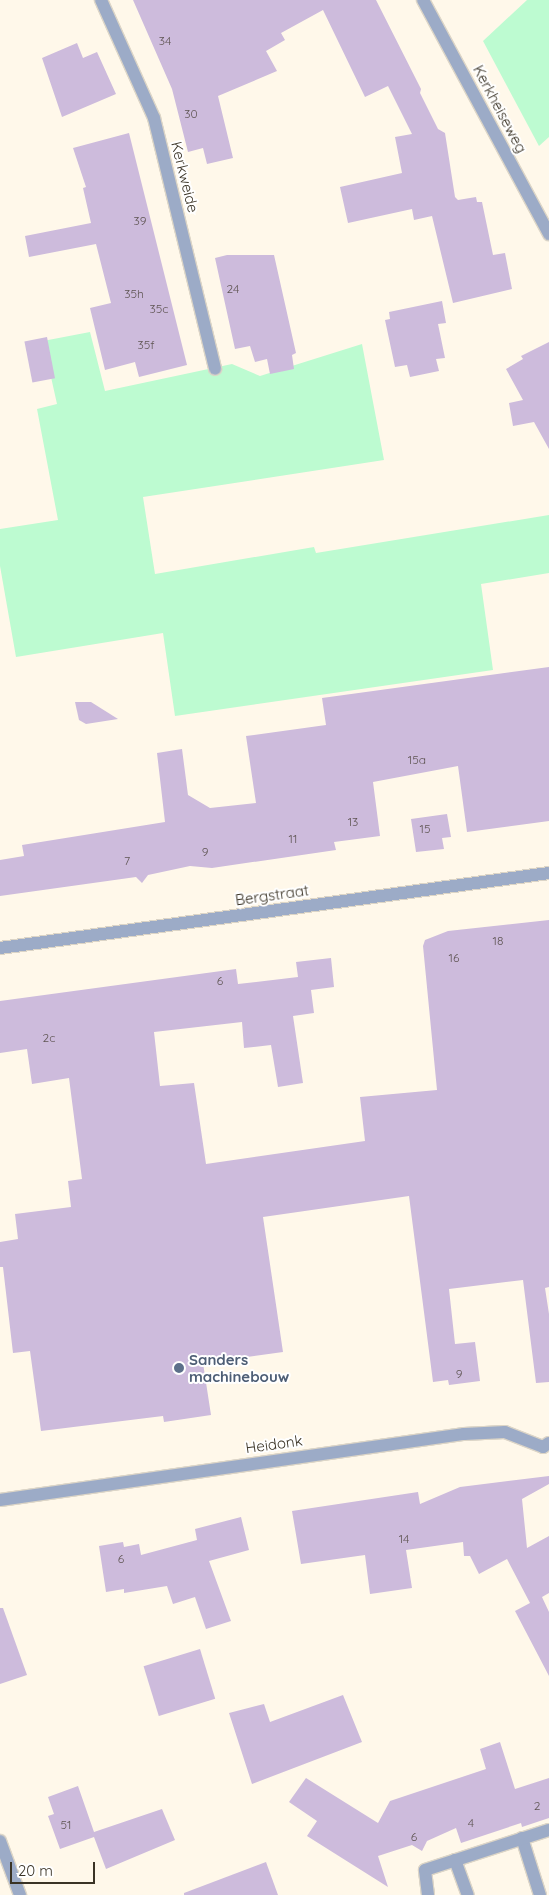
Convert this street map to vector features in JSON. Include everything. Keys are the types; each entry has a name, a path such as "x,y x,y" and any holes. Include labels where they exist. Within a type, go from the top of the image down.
{"street":[{"name":"Kerkweide","path":"101,0 154,118 215,369"},
{"name":"Kerkheiseweg","path":"423,0 549,234"},
{"name":"Bergstraat","path":"0,948 549,873"},
{"name":"Heidonk","path":"0,1500 464,1434 505,1432 547,1449"},
{"path":"428,1895 425,1870 549,1830"},
{"path":"522,1838 540,1895"},
{"path":"0,1841 20,1895"},
{"path":"455,1860 468,1895"}],"green space":[{"path":"527,0 549,0 549,137 539,146 483,41"},
{"path":"90,332 105,391 232,364 260,376 362,344 384,460 143,497 155,574 314,547 316,553 549,515 549,573 481,584 493,670 175,716 163,633 16,657 0,566 0,529 58,520 37,409 57,404 43,341"}],"building":[{"path":"133,0 376,0 421,89 420,93 438,129 445,133 455,197 458,200 476,197 477,202 482,202 493,255 505,253 512,289 453,303 432,216 414,220 412,209 348,223 340,187 402,173 395,137 412,134 388,86 365,97 323,10 281,33 285,40 266,51 277,71 218,96 233,158 207,164 203,148 188,152 172,89"},
{"path":"77,43 83,58 97,52 116,94 62,117 42,58"},
{"path":"129,133 187,365 139,377 135,362 105,370 90,308 111,303 96,244 29,257 25,236 91,223 83,188 86,187 73,148"},
{"path":"227,255 274,255 296,353 292,355 294,369 270,374 267,359 255,362 250,346 235,349 215,258"},
{"path":"442,301 446,323 438,324 445,358 436,359 439,371 410,377 407,365 395,367 385,320 390,319 389,312"},
{"path":"47,337 55,378 32,383 24,341"},
{"path":"549,342 549,449 534,422 513,426 509,403 523,400 506,369 523,359 521,356"},
{"path":"549,667 549,821 467,832 458,766 373,782 380,836 334,842 336,850 212,868 190,866 148,875 142,883 136,877 0,896 0,860 24,856 22,845 165,822 157,753 182,749 188,795 210,808 256,803 246,736 326,725 322,698"},
{"path":"75,702 91,702 118,719 86,724 79,720"},
{"path":"447,814 451,837 442,838 444,849 416,852 411,819"},
{"path":"549,920 549,1287 545,1288 549,1314 549,1382 536,1383 523,1280 449,1289 455,1344 475,1342 480,1381 449,1385 448,1380 433,1382 409,1196 263,1217 283,1352 203,1363 211,1415 164,1422 163,1416 41,1431 30,1351 13,1353 3,1267 0,1267 0,1242 18,1239 15,1214 71,1207 68,1181 82,1179 69,1078 32,1084 27,1049 0,1053 0,1001 236,969 238,984 298,977 296,962 331,958 334,987 311,990 314,1013 293,1016 303,1083 278,1087 271,1045 244,1048 242,1022 154,1032 160,1086 194,1083 206,1164 365,1141 360,1097 437,1090 423,946 425,940 448,931"},
{"path":"549,1476 549,1484 522,1499 527,1548 549,1536 549,1593 542,1597 549,1612 549,1676 515,1611 530,1603 507,1559 479,1574 470,1556 464,1556 463,1542 406,1550 412,1588 370,1594 365,1555 301,1564 292,1511 418,1492 420,1504 460,1487"},
{"path":"241,1517 249,1550 209,1561 231,1621 206,1629 195,1597 173,1604 167,1586 124,1593 124,1589 106,1592 99,1546 123,1542 124,1547 139,1544 141,1555 197,1540 195,1529"},
{"path":"0,1608 3,1608 27,1675 0,1684"},
{"path":"200,1649 215,1699 159,1716 144,1666"},
{"path":"343,1695 362,1742 252,1784 229,1713 264,1704 270,1722"},
{"path":"500,1742 515,1789 549,1778 549,1818 522,1827 521,1823 461,1843 456,1828 427,1841 422,1851 412,1845 378,1856 388,1887 307,1836 317,1821 289,1802 306,1778 378,1823 390,1801 486,1769 480,1749"},
{"path":"78,1786 94,1832 162,1809 175,1840 106,1869 94,1837 60,1849 48,1816 54,1814 48,1797"},
{"path":"266,1862 278,1895 184,1895 184,1893"}],"place":[{"name":"Sanders machinebouw","path":"179,1368"}]}
